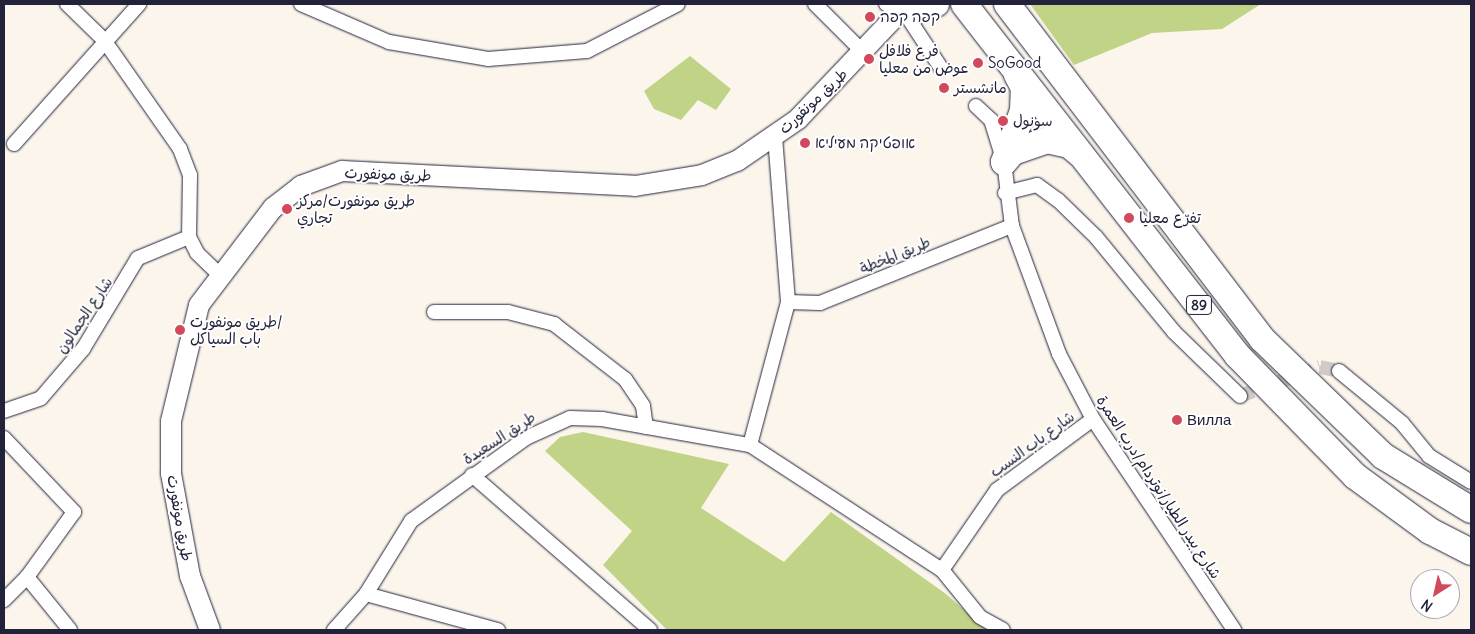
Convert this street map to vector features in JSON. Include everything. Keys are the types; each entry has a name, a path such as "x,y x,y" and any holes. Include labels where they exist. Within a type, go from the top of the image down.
{"highway":[{"name":"89","path":"1009,6 1262,339 1383,456 1471,510"},
{"name":"89","path":"962,7 1010,61 1237,355 1348,469 1430,532 1471,552"},
{"path":"1004,162 1023,111 1024,88 1010,61"},
{"path":"1004,162 1013,152 1047,140 1069,145 1086,159"}],"main road":[{"name":"طريق مونفورت","path":"210,630 190,576 170,449 179,376 200,305 219,274 273,208 325,174 342,171 635,186 702,175 775,136 911,8"}],"street":[{"path":"67,4 104,40 180,149 190,175 189,237 197,253 219,274"},
{"path":"14,144 104,40 139,4"},
{"path":"300,4 388,42 488,59 587,51 678,4"},
{"path":"815,4 863,52"},
{"path":"911,8 940,68"},
{"name":"شارع بيدر الطيار/نوتردام/درب العمرة","path":"976,106 991,120 1004,162 1005,193 1012,226 1059,354 1093,420 1234,630"},
{"path":"750,445 788,302 775,136"},
{"path":"1005,193 1037,185 1058,200 1096,236 1174,332 1240,396"},
{"name":"طريق المخطة","path":"788,302 820,303 1012,226"},
{"name":"شارع الجمالون","path":"4,412 41,398 83,349 138,258 189,237"},
{"path":"434,312 508,312 554,324 625,379 643,406 646,427"},
{"path":"1339,371 1402,423 1430,456 1471,482"},
{"name":"طريق السعيدة","path":"334,630 366,594 411,521 472,475 554,422 602,419 750,445 942,570 980,616 1003,630"},
{"name":"شارع باب النسب","path":"942,570 996,490 1093,420"},
{"path":"4,438 74,512 27,577 4,600"},
{"path":"472,475 650,630"},
{"path":"27,577 70,630"},
{"path":"366,594 498,630"}],"green space":[{"path":"1030,4 1261,4 1222,29 1152,33 1074,65"},
{"path":"690,56 731,89 716,110 698,100 681,120 654,109 644,91"},
{"path":"583,432 729,464 701,508 784,562 831,512 946,594 987,630 667,630 603,565 632,531 545,451 560,437"}],"tunnel":[{"path":"1240,396 1320,367 1339,371"}],"place":[{"name":"קפה קפה","path":"870,17"},
{"name":"فرع فلافل عوض من معليا","path":"869,59"},
{"name":"SoGood","path":"978,63"},
{"name":"مانشستر","path":"944,88"},
{"name":"سونول","path":"1003,121"},
{"name":"אופטיקה מעיליא","path":"805,143"},
{"name":"طريق مونفورت/مركز تجاري","path":"287,209"},
{"name":"تفرّع معليا","path":"1129,218"},
{"name":"طريق مونفورت/ باب السياكل","path":"180,330"},
{"name":"Вилла","path":"1177,420"}]}
